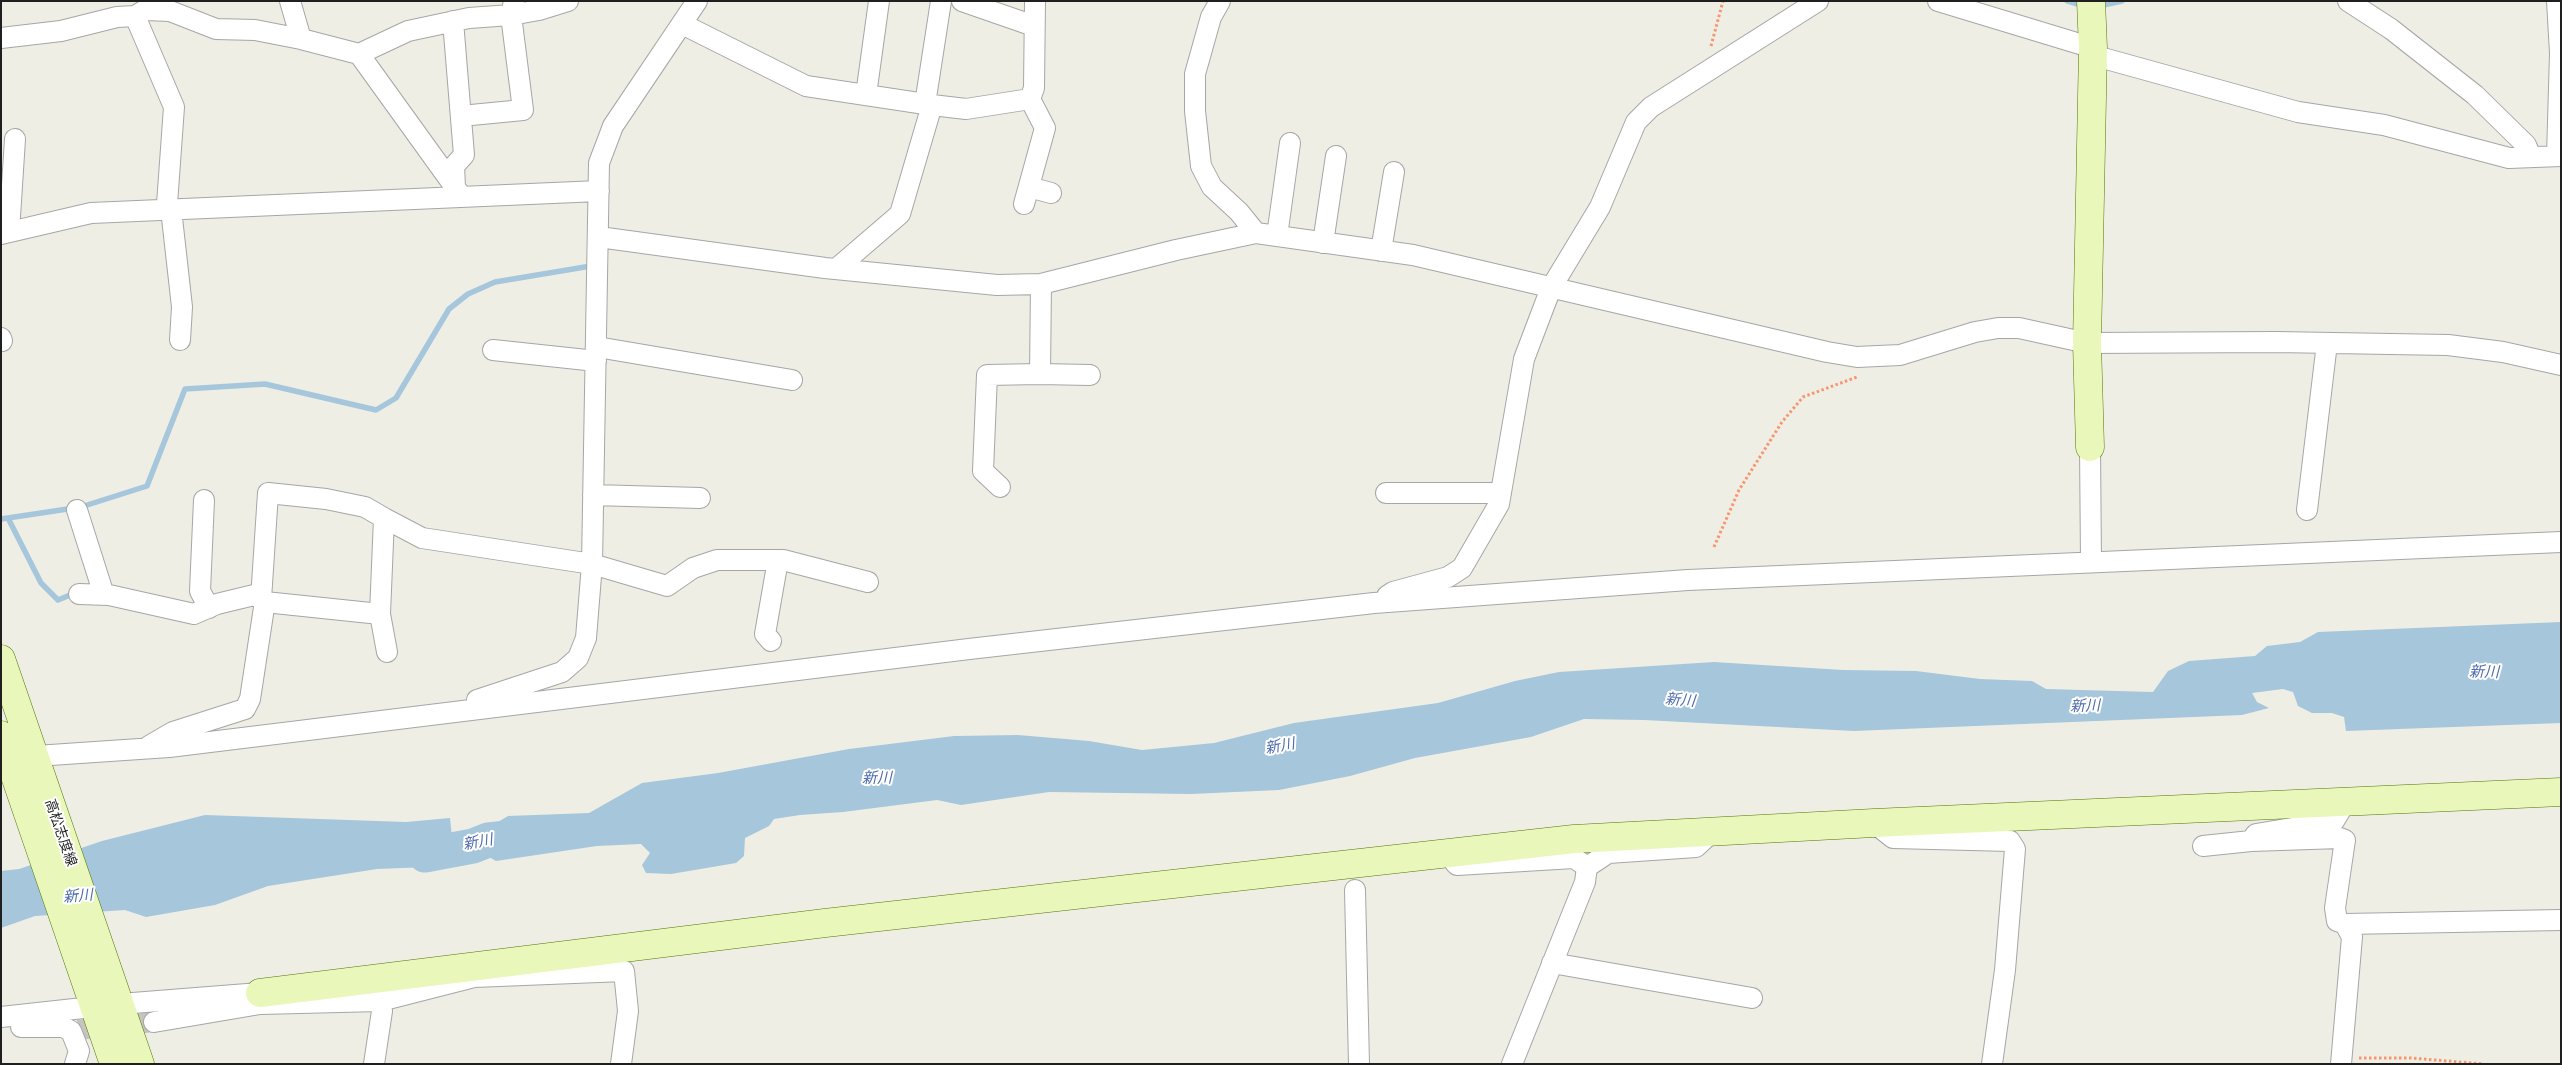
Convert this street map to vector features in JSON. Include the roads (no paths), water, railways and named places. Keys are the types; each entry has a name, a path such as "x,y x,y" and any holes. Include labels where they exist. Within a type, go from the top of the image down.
{"street":[{"path":"290,1 301,38"},
{"path":"359,54 408,31 513,8 568,1"},
{"path":"463,711 468,703 562,672 578,658 586,638 592,564 599,163 613,126 697,1"},
{"path":"866,95 879,1"},
{"path":"836,269 900,214 929,105 941,1"},
{"path":"962,1 1034,26"},
{"path":"1035,1 1034,88 1030,100 1045,128 1026,195 1051,193"},
{"path":"1220,1 1211,17 1196,74 1194,111 1201,166 1212,187 1239,212 1256,233"},
{"path":"1374,603 1393,592 1448,577 1462,568 1499,504 1524,359 1550,288 1600,207 1636,122 1651,107 1818,1"},
{"path":"1938,1 2092,52 2298,112 2384,125 2508,158 2559,156 2560,53 2556,1"},
{"path":"2090,562 2090,447 2087,343 2092,52 2091,1"},
{"path":"2348,1 2391,29 2475,95 2526,145 2531,157"},
{"path":"461,116 523,110 513,8"},
{"path":"1,38 62,31 117,17 135,16 145,10 170,12 216,29 255,30 301,38 359,54 459,192"},
{"path":"135,16 174,107 167,204 171,209 182,307 180,340"},
{"path":"453,21 464,155 454,166 459,192"},
{"path":"682,24 806,86 966,109 1030,100"},
{"path":"15,139 5,233 91,213 459,192 599,191"},
{"path":"1277,236 1290,143"},
{"path":"1323,243 1336,156"},
{"path":"1381,251 1394,172"},
{"path":"599,237 836,269 997,285 1041,284 1176,250 1256,233 1413,255 1818,350 1857,357 1900,355 1975,332 1998,328 2019,328 2087,343 2448,345 2503,352 2561,365"},
{"path":"1040,374 1041,284"},
{"path":"2307,510 2327,343"},
{"path":"493,350 597,354 792,380"},
{"path":"1000,487 983,471 987,375 1090,374"},
{"path":"1386,493 1501,492"},
{"path":"145,749 173,732 245,709 250,699 263,600 268,493 326,499 365,507 422,538 592,564 667,586 694,568 717,560 778,560 803,563 868,582"},
{"path":"593,495 700,498"},
{"path":"204,500 200,591 209,608"},
{"path":"78,510 104,594"},
{"path":"384,518 380,614 387,652"},
{"path":"17,760 145,749 959,650 1374,603 1688,580 2561,542"},
{"path":"771,641 765,634 778,560"},
{"path":"80,594 104,594 194,614 254,595 263,600 380,614"},
{"name":"高松志度線","path":"1,659 17,760 106,1002 140,1064"},
{"path":"154,1022 260,998 825,923 1445,852 1574,840 1874,823 2346,801 2557,795"},
{"path":"2251,841 2256,834 2334,821 2346,801"},
{"path":"1874,823 1893,838 2010,841 2015,849 2005,970 1992,1064"},
{"path":"1512,1064 1585,882 1587,867 1608,853 1696,846 1711,833"},
{"path":"2203,846 2251,841 2340,838 2345,840 2335,908 2337,921 2345,924 2561,920"},
{"path":"1445,852 1457,865 1574,858 1587,867"},
{"path":"1355,890 1359,1064"},
{"path":"2341,1061 2352,938 2345,924"},
{"path":"1552,963 1752,998"},
{"path":"1,1017 106,1002 260,998 380,1001 474,977 624,972 628,1011 621,1064"},
{"path":"374,1064 382,1011 380,1001"},
{"name":"高松志度線","path":"106,1002 114,1064"},
{"path":"1,1028 49,1026 63,1027 74,1031 79,1051 75,1064"}],"water":[{"path":"2561,622 2561,723 2346,731 2344,717 2332,713 2312,713 2298,706 2293,692 2283,689 2252,693 2257,702 2269,708 2242,715 1854,731 1644,720 1584,719 1531,737 1415,758 1350,776 1279,790 1191,794 1049,792 961,805 937,800 774,819 769,826 745,838 744,856 736,863 671,874 646,873 642,865 650,853 641,844 597,846 496,861 489,857 488,828 508,816 589,813 642,783 718,773 849,749 954,736 1018,735 1089,741 1142,750 1214,743 1294,723 1438,703 1515,681 1559,672 1714,662 1843,670 1916,671 1980,679 2032,681 2046,689 2153,692 2168,671 2189,661 2255,656 2267,646 2300,642 2318,632"},
{"path":"205,815 406,822 450,818 452,838 472,837 473,853 455,854 455,866 377,869 268,886 215,905 146,917 125,910 35,916 1,928 1,871 19,869 102,841"}],"waterway":[{"path":"2067,1 2083,6"},
{"path":"2099,6 2122,1"},
{"path":"1,519 81,507 147,486 185,389 265,384 376,410 396,398 449,309 468,294 495,282 591,266"},
{"path":"8,518 41,583 58,600 75,593"},
{"name":"新川","path":"425,855 473,846 488,840 536,835"}],"tunnel":[{"path":"78,1030 154,1022"}]}
